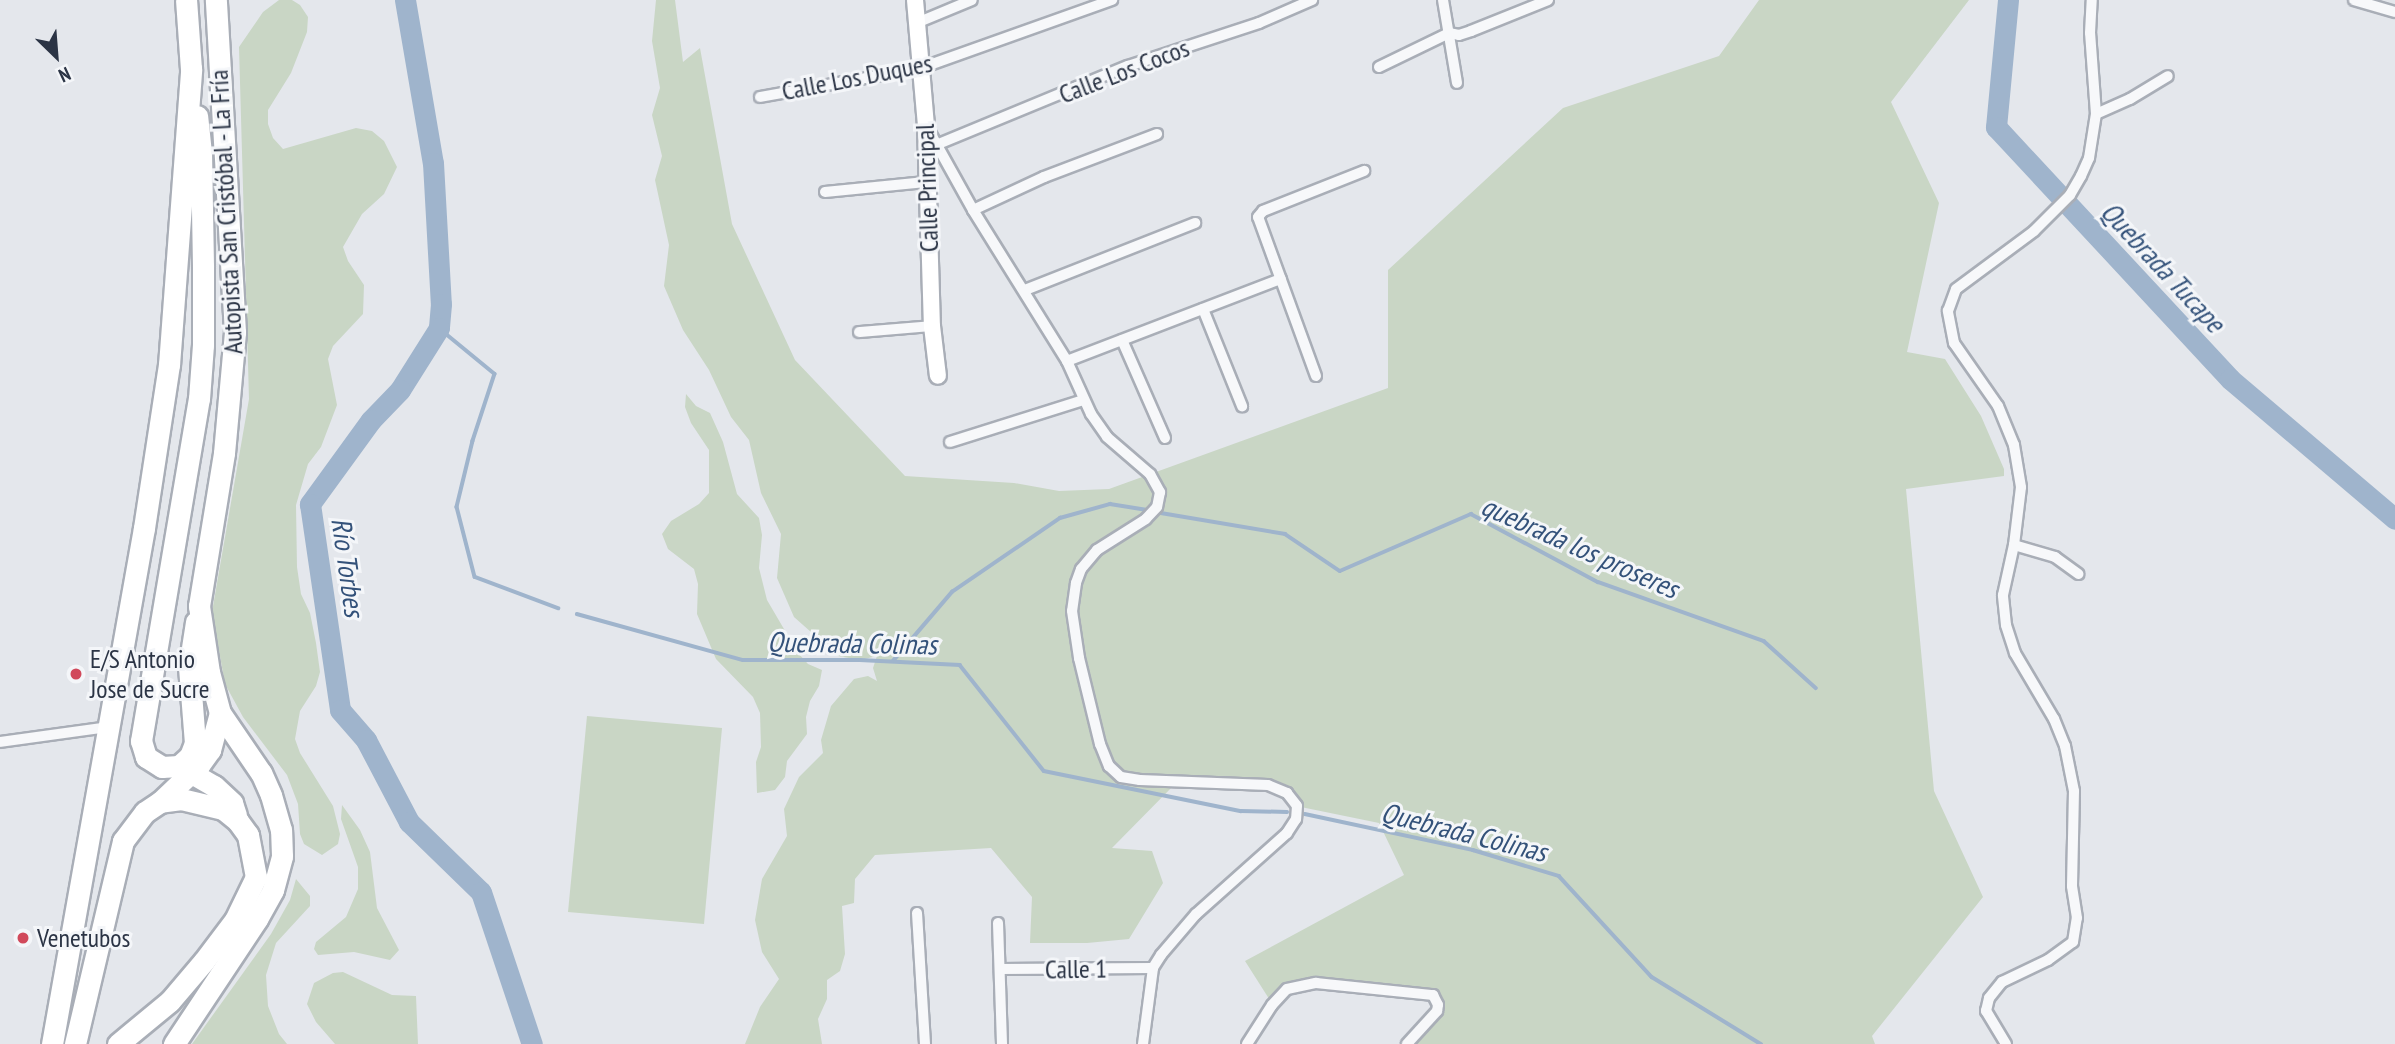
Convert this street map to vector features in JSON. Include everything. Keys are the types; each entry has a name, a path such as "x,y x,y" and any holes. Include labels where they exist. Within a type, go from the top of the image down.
{"highway":[{"name":"Autopista San Cristóbal - La Fría","path":"52,1044 144,528 169,365 191,69 186,0"},
{"name":"Autopista San Cristóbal - La Fría","path":"174,1044 257,919 273,890 282,856 281,830 271,795 261,773 220,713 209,672 199,606 224,453 235,332 216,0"},
{"path":"191,69 201,153 203,345 199,399 141,741 142,750 152,764 186,769 232,803 238,821"},
{"path":"186,769 195,743 189,667 199,606"},
{"path":"75,1044 123,841 145,812 160,802 186,769 210,750 220,713"},
{"path":"118,1044 170,1001 235,920 256,877 248,835 238,821 223,809 181,799 160,802"}],"street":[{"name":"Calle Principal","path":"915,0 926,126 932,326 938,376"},
{"path":"919,22 971,0"},
{"name":"Calle Los Duques","path":"760,97 921,68 1112,0"},
{"name":"Calle Los Cocos","path":"936,145 1128,66 1259,23 1312,0"},
{"path":"1443,0 1457,83"},
{"path":"1379,67 1449,33 1458,35 1471,31 1548,0"},
{"path":"2006,1044 1986,1011 1989,998 2003,982 2048,960 2073,942 2077,918 2072,886 2074,791 2070,764 2054,719 2015,653 2006,625 2003,595 2014,545 2021,486 2014,445 1998,406 1954,343 1948,311 1956,289 1985,264 2024,239 2070,195 2089,158 2096,114 2090,33 2092,0"},
{"path":"2354,0 2395,12"},
{"path":"2096,114 2130,99 2168,76"},
{"path":"926,126 973,210 1068,361 1083,400 1107,437 1150,474 1160,492 1157,508 1146,519 1097,550 1081,569 1076,583 1072,611 1077,648 1097,734 1109,766 1121,777 1140,780 1268,785 1287,793 1297,806 1296,819 1287,833 1196,914 1175,936 1153,968 1143,1044"},
{"path":"973,210 1044,177 1157,134"},
{"path":"1316,376 1258,217 1259,214 1364,171"},
{"path":"825,192 926,181"},
{"path":"1025,290 1195,222"},
{"path":"1068,361 1281,279"},
{"path":"1203,309 1242,406"},
{"path":"859,332 932,326"},
{"path":"1122,340 1165,438"},
{"path":"950,442 1083,400"},
{"path":"2014,545 2055,557 2078,574"},
{"path":"0,742 108,727"},
{"path":"918,913 925,1044"},
{"path":"998,923 1002,1044"},
{"name":"Calle 1","path":"1000,969 1153,968"},
{"path":"1247,1044 1272,1005 1287,989 1316,983 1433,995 1438,1005 1437,1011 1407,1044"}],"green space":[{"path":"279,0 292,0 300,5 308,17 307,32 291,73 268,110 268,124 273,138 283,149 356,128 372,131 384,141 397,167 384,194 362,214 343,247 348,261 364,285 363,314 333,346 328,359 337,405 321,447 308,464 296,505 297,567 301,594 310,613 320,672 316,686 300,711 295,739 300,753 333,806 340,834 338,844 322,855 304,844 300,834 298,804 287,775 243,717 225,684 212,612 249,399 239,47 263,12"},
{"path":"656,0 675,0 683,62 700,48 732,224 795,360 905,476 1014,483 1059,491 1109,489 1388,388 1388,270 1563,108 1719,56 1759,0 1969,0 1891,102 1939,203 1907,352 1945,359 1981,416 2004,469 2004,476 1906,489 1934,791 1983,897 1872,1036 1875,1044 1405,1044 1436,1012 1436,1000 1316,987 1288,990 1273,1005 1245,961 1404,875 1379,823 1296,806 1286,793 1267,786 1176,783 1112,848 1152,851 1163,883 1129,939 1087,943 1030,943 1032,897 991,848 875,855 855,879 854,903 842,906 845,954 840,971 827,980 827,999 818,1019 822,1044 745,1044 760,1007 779,979 762,952 755,920 762,879 787,836 784,809 799,777 823,753 821,740 831,706 854,679 868,676 877,681 873,668 877,656 860,660 838,656 794,617 777,578 781,534 761,493 749,440 731,417 709,370 683,330 664,286 669,245 655,180 662,156 652,115 660,88 652,41"},
{"path":"686,394 696,406 710,413 723,442 737,494 759,518 762,535 759,568 767,600 798,653 808,664 822,670 819,686 810,701 806,717 807,734 787,761 785,777 775,790 757,793 756,762 761,747 760,713 753,697 716,659 697,614 698,584 694,569 668,549 662,534 671,521 699,504 709,493 709,450 691,423 685,407"},
{"path":"587,716 722,728 704,924 568,912"},
{"path":"342,805 360,830 370,852 377,908 399,950 390,960 354,952 318,955 314,949 316,942 346,917 358,889 358,867 341,819"},
{"path":"296,879 310,896 310,906 276,943 266,975 268,1006 279,1034 287,1044 192,1044 271,934 290,900"},
{"path":"343,972 392,995 416,996 418,1044 335,1044 316,1022 307,1004 314,983 333,973"}],"waterway":[{"name":"Río Torbes","path":"405,0 433,163 441,304 439,328 400,390 371,420 310,504 340,710 366,740 409,822 481,892 532,1044"},
{"name":"Quebrada Tucape","path":"2008,0 1996,127 2230,379 2395,519"},
{"name":"Quebrada Colinas","path":"439,328 495,374 473,441 457,507 475,577 558,608"},
{"name":"quebrada los proseres","path":"893,661 952,592 1060,518 1110,504 1149,510"},
{"name":"quebrada los proseres","path":"1161,513 1285,534 1340,571 1471,514 1598,582 1764,641 1816,688"},
{"name":"Quebrada Colinas","path":"577,614 743,660 860,660 960,665 1044,771 1241,811 1287,812"},
{"name":"Quebrada Colinas","path":"1305,814 1473,850 1559,876 1652,977 1761,1044"}],"place":[{"name":"E/S Antonio Jose de Sucre","path":"76,674"},
{"name":"Venetubos","path":"23,938"}]}
